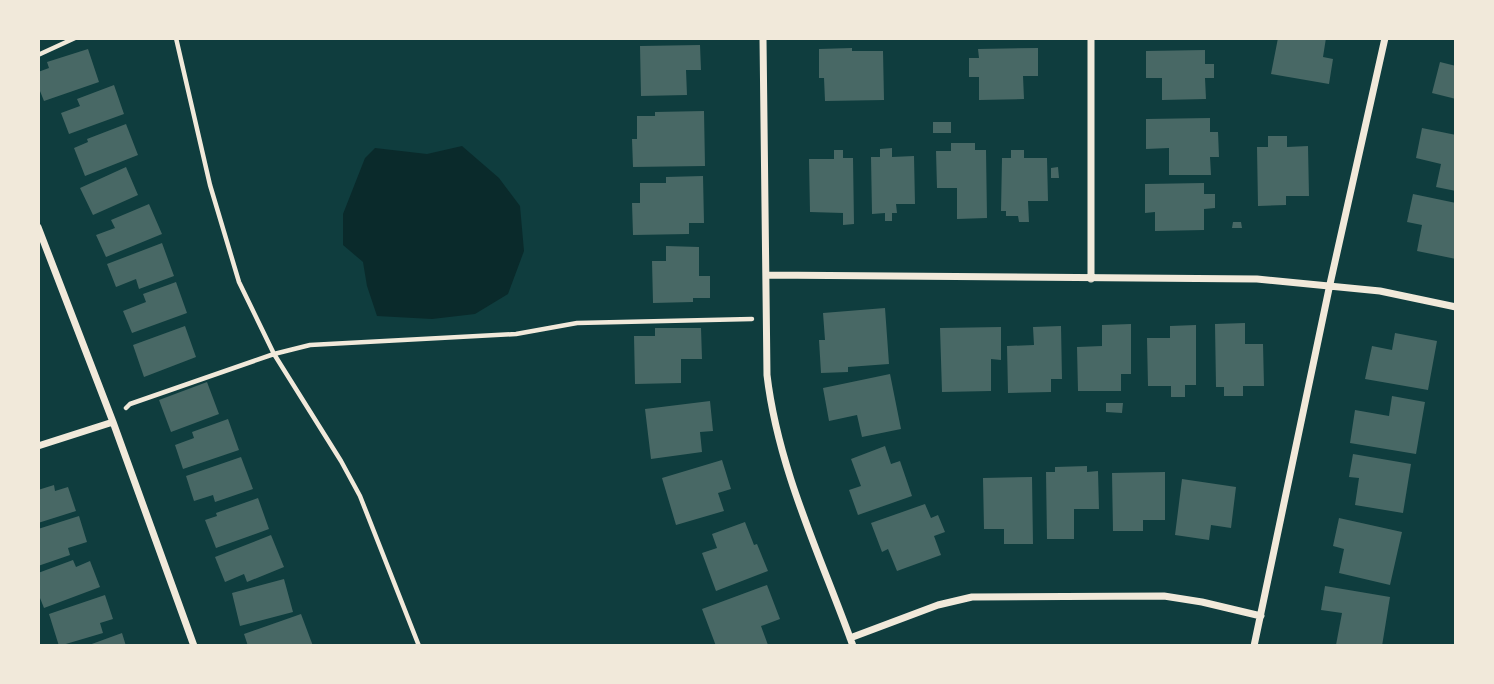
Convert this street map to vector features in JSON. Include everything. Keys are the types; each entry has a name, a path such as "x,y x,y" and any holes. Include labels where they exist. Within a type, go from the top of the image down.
{"street":[{"path":"763,38 766,375 770,404 781,450 851,642 938,606 972,597 1164,596 1261,616"},
{"path":"1091,38 1091,278"},
{"path":"1254,646 1385,38"},
{"path":"38,227 113,422 194,646"},
{"path":"766,275 1257,279 1380,291 1455,307"},
{"path":"38,446 113,422"}],"path":[{"path":"38,55 75,38"},
{"path":"176,38 196,132 233,264 246,297 274,354 351,478 368,513 419,646"},
{"path":"113,422 130,404 274,354 310,345 507,335 577,323 766,318"}],"water":[{"path":"462,146 499,178 520,206 524,251 508,294 475,314 432,319 377,316 367,286 363,262 343,245 343,214 365,158 375,148 427,154"}],"building":[{"path":"1278,38 1326,38 1323,57 1333,59 1329,84 1271,74"},
{"path":"700,45 701,70 686,70 687,95 641,96 640,46"},
{"path":"852,48 852,51 883,51 884,100 825,101 824,78 819,78 819,49"},
{"path":"1038,48 1038,76 1023,76 1024,99 979,100 979,77 969,77 969,58 979,58 978,49"},
{"path":"88,49 99,82 44,101 38,86 38,72 49,68 47,62"},
{"path":"1205,50 1205,64 1214,64 1214,78 1205,78 1206,99 1162,100 1162,78 1146,78 1146,51"},
{"path":"1440,62 1456,66 1456,99 1432,93"},
{"path":"114,85 124,114 69,134 61,113 80,106 77,99"},
{"path":"704,111 705,166 633,167 632,139 637,139 637,116 655,116 655,112"},
{"path":"1210,118 1210,132 1218,132 1219,157 1210,157 1211,175 1169,175 1169,148 1146,149 1146,119"},
{"path":"933,122 951,122 951,133 933,133"},
{"path":"126,124 138,155 85,176 74,148 88,142 87,139"},
{"path":"1422,128 1456,135 1456,191 1436,187 1441,164 1416,158"},
{"path":"1268,136 1287,136 1287,147 1308,146 1309,196 1286,196 1286,205 1258,206 1257,147 1268,147"},
{"path":"951,143 975,143 975,150 986,150 987,218 957,219 957,188 937,188 936,151 951,151"},
{"path":"892,148 892,157 914,156 915,204 896,204 897,213 892,213 892,221 885,221 885,213 872,214 871,157 880,157 880,149"},
{"path":"834,150 843,150 843,158 853,158 854,224 843,225 843,213 810,212 809,159 834,159"},
{"path":"1011,150 1024,150 1024,158 1047,158 1048,201 1028,201 1029,222 1019,222 1018,216 1006,216 1006,211 1001,211 1002,158 1011,158"},
{"path":"126,167 138,195 93,215 80,188"},
{"path":"1058,167 1059,178 1051,178 1051,168"},
{"path":"703,176 704,223 689,223 689,234 633,235 632,203 640,203 640,183 666,183 666,177"},
{"path":"1204,183 1204,194 1215,194 1215,208 1204,209 1204,230 1155,231 1155,212 1145,213 1145,184"},
{"path":"1413,194 1456,203 1456,259 1417,251 1422,225 1407,222"},
{"path":"149,204 162,234 106,257 96,235 115,228 111,220"},
{"path":"1233,222 1241,222 1242,228 1232,228"},
{"path":"162,243 174,276 139,289 136,279 116,287 107,264"},
{"path":"666,246 699,247 699,276 710,276 710,298 693,298 693,302 653,303 652,261 666,261"},
{"path":"176,282 187,313 132,333 123,311 146,302 143,294"},
{"path":"885,308 889,364 848,367 848,372 821,373 819,340 825,340 823,313"},
{"path":"1245,323 1245,344 1263,344 1264,386 1243,386 1243,396 1224,396 1224,387 1216,387 1215,324"},
{"path":"1131,324 1131,374 1121,374 1121,391 1078,391 1077,347 1102,346 1102,325"},
{"path":"1196,325 1196,385 1185,385 1185,397 1171,397 1171,386 1148,386 1147,338 1170,338 1170,326"},
{"path":"185,326 196,357 144,377 133,345"},
{"path":"1061,326 1062,379 1051,379 1051,392 1008,393 1007,346 1034,345 1033,327"},
{"path":"1001,327 1001,360 991,359 991,391 942,392 940,328"},
{"path":"655,328 701,328 702,359 681,359 681,383 635,384 634,336 655,336"},
{"path":"1395,333 1437,341 1428,390 1365,379 1372,346 1392,350"},
{"path":"890,374 901,429 862,437 857,415 829,421 823,388"},
{"path":"207,382 219,414 171,432 159,400"},
{"path":"1392,396 1425,402 1416,454 1350,443 1355,410 1389,416"},
{"path":"710,401 713,431 700,432 702,452 651,459 645,409"},
{"path":"1106,403 1123,403 1122,413 1106,412"},
{"path":"228,419 239,450 183,469 175,445 194,438 192,432"},
{"path":"885,446 891,464 900,461 912,496 858,515 849,490 861,486 851,459"},
{"path":"1353,454 1411,464 1403,513 1355,505 1359,478 1349,477"},
{"path":"241,457 253,489 215,502 213,495 194,501 186,476"},
{"path":"722,460 731,489 718,493 724,511 676,525 662,478"},
{"path":"1087,466 1087,472 1098,471 1099,509 1074,509 1074,539 1047,539 1046,472 1055,472 1055,467"},
{"path":"1165,472 1165,520 1143,520 1143,531 1113,531 1112,473"},
{"path":"1032,477 1033,544 1004,544 1004,529 984,529 983,478"},
{"path":"1182,479 1236,487 1231,528 1211,525 1209,540 1175,535"},
{"path":"54,485 55,491 68,487 76,511 38,523 38,490"},
{"path":"258,498 269,529 216,548 205,520 217,516 216,513"},
{"path":"925,504 931,518 938,515 945,532 934,536 941,555 897,571 888,549 882,552 871,523"},
{"path":"79,516 87,542 68,548 70,555 38,566 38,529"},
{"path":"1339,518 1402,532 1390,585 1339,573 1344,549 1333,546"},
{"path":"745,522 768,571 716,591 702,553 717,548 712,534"},
{"path":"271,535 284,567 247,582 244,574 225,582 215,557"},
{"path":"73,560 76,567 90,561 100,587 44,608 38,593 38,573"},
{"path":"284,579 293,612 240,626 232,593"},
{"path":"767,585 780,619 761,626 768,645 716,646 702,609"},
{"path":"1325,586 1390,597 1382,646 1336,645 1342,613 1321,610"},
{"path":"105,595 113,619 100,623 103,633 59,646 49,614"},
{"path":"301,614 313,646 248,646 244,634"},
{"path":"122,633 126,646 89,646 89,645"}]}
